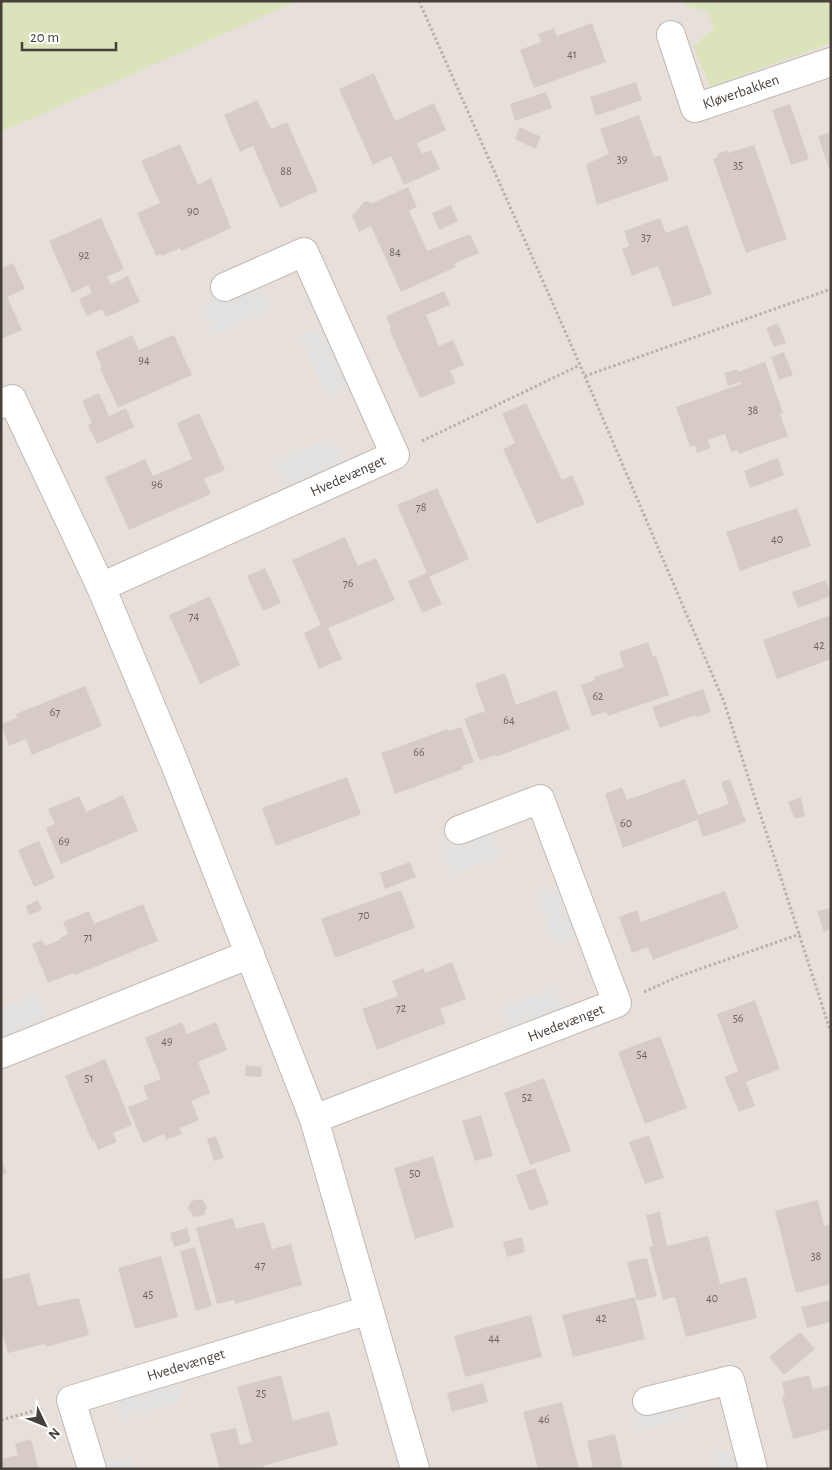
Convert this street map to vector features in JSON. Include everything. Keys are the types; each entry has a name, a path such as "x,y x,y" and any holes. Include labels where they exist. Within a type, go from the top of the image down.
{"street":[{"name":"Kløverbakken","path":"671,35 695,108 831,62"},
{"name":"Hvedevænget","path":"101,587 395,455 304,252 225,287"},
{"path":"1,404 12,399 101,587 250,954 314,1119 415,1469"},
{"name":"Hvedevænget","path":"314,1119 617,1003 540,799 459,830"},
{"path":"1,1054 250,954"},
{"name":"Hvedevænget","path":"71,1400 369,1310"},
{"path":"647,1401 730,1380 753,1469"},
{"path":"71,1400 92,1469"}],"path":[{"path":"418,1 585,376 724,702 831,1033"},
{"path":"585,376 831,289"},
{"path":"395,455 580,365"},
{"path":"617,1003 677,977 800,934"},
{"path":"1,1420 71,1400"}],"shaded area":[{"path":"1,1 831,1 831,1469 1,1469"},
{"path":"259,281 271,309 214,335 202,307"},
{"path":"325,325 353,385 327,397 299,336"},
{"path":"332,437 343,463 286,489 274,462"},
{"path":"487,826 500,855 452,876 439,848"},
{"path":"561,883 580,936 555,946 536,893"},
{"path":"556,986 566,1011 512,1033 502,1008"},
{"path":"37,994 48,1019 2,1038 1,1009"},
{"path":"175,1376 182,1400 121,1419 114,1395"},
{"path":"684,1394 689,1417 632,1433 644,1406"},
{"path":"735,1448 741,1469 716,1469 712,1455"},
{"path":"131,1455 135,1469 107,1469 105,1463"}],"green space":[{"path":"1,1 298,1 1,132"},
{"path":"690,1 831,1 831,43 710,87 694,46 714,28 708,11 682,5"}],"building":[{"path":"592,23 606,62 534,88 520,50 541,42 538,34 554,28 557,36"},
{"path":"374,73 395,121 434,103 446,130 417,143 422,154 431,150 440,169 404,185 391,156 373,165 339,89"},
{"path":"636,82 642,100 596,116 590,97"},
{"path":"546,92 552,108 515,121 510,104"},
{"path":"257,100 271,129 287,122 318,191 280,208 253,146 240,152 224,115"},
{"path":"790,104 809,159 791,165 772,110"},
{"path":"639,115 654,157 660,155 669,180 597,205 586,164 609,154 600,129"},
{"path":"520,127 541,137 535,149 515,139"},
{"path":"831,132 831,172 830,172 818,136"},
{"path":"180,144 198,185 211,178 231,228 181,251 180,248 162,256 161,254 156,256 137,213 160,203 141,161"},
{"path":"754,145 787,239 746,253 713,159 718,157 717,154 727,150 728,153"},
{"path":"408,187 417,207 409,211 427,251 470,234 479,253 454,264 456,267 401,292 371,226 359,232 352,216 365,201 373,203"},
{"path":"451,205 458,221 439,230 432,213"},
{"path":"101,218 124,269 107,277 111,284 128,276 140,302 106,317 102,309 87,316 79,299 92,293 88,285 72,293 49,241"},
{"path":"660,218 666,233 687,225 712,294 673,307 658,266 632,276 622,249 629,246 624,231"},
{"path":"13,263 25,289 7,297 22,330 1,339 1,269"},
{"path":"444,291 450,305 426,315 439,346 453,340 464,365 450,371 456,383 420,398 389,329 391,328 386,316"},
{"path":"778,323 786,343 774,347 766,328"},
{"path":"132,335 139,350 174,335 192,375 118,408 95,352"},
{"path":"784,352 793,375 779,380 771,357"},
{"path":"765,362 783,413 780,414 788,436 739,454 737,450 731,452 725,434 708,440 711,448 697,453 695,445 690,447 676,407 741,384 740,382 728,386 724,373 737,369 738,372"},
{"path":"99,393 109,416 126,408 134,427 97,444 88,425 92,423 82,401"},
{"path":"526,403 562,480 572,475 585,504 537,524 503,449 515,443 502,414"},
{"path":"199,413 225,470 204,479 211,494 129,530 105,477 145,459 153,476 192,459 177,423"},
{"path":"778,458 784,475 750,488 744,471"},
{"path":"437,488 469,559 429,577 442,604 422,613 408,581 427,573 397,505"},
{"path":"797,508 811,546 740,571 726,532"},
{"path":"345,537 358,566 376,558 395,600 328,628 342,659 319,669 304,633 321,625 292,560"},
{"path":"265,568 281,603 263,611 247,576"},
{"path":"826,580 831,596 798,608 792,592"},
{"path":"210,596 240,665 200,684 169,615"},
{"path":"831,615 831,659 777,679 763,640"},
{"path":"648,642 653,657 656,656 669,695 608,716 606,712 592,716 581,685 595,680 594,677 624,667 619,652"},
{"path":"505,673 516,705 556,690 570,729 496,757 495,755 480,761 464,719 484,711 487,716 475,684"},
{"path":"85,686 102,726 32,755 26,739 9,746 1,724 17,718 16,714"},
{"path":"703,689 711,712 697,717 696,715 660,728 652,707"},
{"path":"461,727 474,762 462,766 463,769 395,794 381,753 448,729 449,731"},
{"path":"347,777 361,814 276,846 262,808"},
{"path":"685,779 698,815 729,804 721,782 730,779 746,822 703,837 697,820 623,848 605,794 622,787 627,800"},
{"path":"123,795 138,831 61,864 46,828 55,824 48,809 79,796 86,812"},
{"path":"801,797 805,816 795,819 788,802"},
{"path":"39,841 55,878 34,887 18,850"},
{"path":"410,862 416,877 385,889 380,873"},
{"path":"401,890 415,928 335,958 321,919"},
{"path":"725,891 739,928 653,960 648,947 632,953 619,917 637,910 641,922"},
{"path":"38,900 42,910 29,915 26,906"},
{"path":"143,904 158,941 75,975 73,973 48,983 32,944 42,940 45,946 60,940 60,938 68,934 63,922 89,911 94,924"},
{"path":"829,908 831,929 824,932 817,911"},
{"path":"452,962 466,999 440,1009 446,1023 377,1050 362,1009 398,996 392,981 424,968 425,973"},
{"path":"755,1000 780,1069 746,1082 755,1106 739,1112 724,1077 738,1071 717,1014"},
{"path":"182,1022 187,1034 216,1022 227,1050 198,1062 210,1093 191,1101 199,1120 180,1128 182,1134 166,1140 164,1134 143,1143 128,1107 148,1099 143,1086 161,1079 145,1038"},
{"path":"660,1036 687,1108 645,1124 618,1052"},
{"path":"105,1059 132,1125 113,1133 117,1142 98,1150 94,1140 92,1141 65,1076"},
{"path":"246,1065 262,1067 261,1077 245,1076"},
{"path":"544,1078 571,1151 530,1165 504,1093"},
{"path":"481,1115 493,1156 475,1161 462,1121"},
{"path":"649,1135 664,1178 645,1184 629,1142"},
{"path":"216,1136 224,1158 214,1161 207,1139"},
{"path":"433,1156 454,1227 415,1239 394,1168"},
{"path":"1,1160 7,1173 1,1175"},
{"path":"535,1168 549,1204 530,1211 516,1175"},
{"path":"201,1199 207,1206 204,1215 194,1217 188,1209 191,1201"},
{"path":"818,1200 824,1226 831,1224 831,1284 796,1293 775,1211"},
{"path":"660,1212 667,1246 708,1236 720,1284 746,1277 757,1318 686,1337 675,1297 663,1300 649,1247 653,1246 646,1215"},
{"path":"233,1218 236,1229 264,1222 272,1249 291,1244 302,1285 235,1304 234,1300 217,1304 196,1228"},
{"path":"187,1228 191,1242 174,1247 170,1233"},
{"path":"522,1237 525,1252 507,1257 503,1242"},
{"path":"195,1247 212,1306 196,1311 180,1251"},
{"path":"161,1256 178,1317 135,1329 118,1268"},
{"path":"647,1258 657,1296 637,1301 627,1262"},
{"path":"29,1273 38,1306 79,1298 89,1335 46,1347 45,1344 8,1353 1,1327 1,1280"},
{"path":"635,1297 645,1339 573,1357 562,1315"},
{"path":"831,1300 831,1322 807,1328 801,1307"},
{"path":"531,1315 542,1357 465,1377 454,1336"},
{"path":"800,1332 815,1349 784,1375 769,1357"},
{"path":"281,1375 293,1421 329,1411 338,1445 263,1466 264,1469 220,1469 210,1434 236,1428 240,1445 252,1442 237,1387"},
{"path":"809,1375 813,1389 831,1385 831,1429 793,1439 782,1397 785,1396 782,1382"},
{"path":"483,1383 488,1402 452,1412 447,1393"},
{"path":"562,1402 579,1469 538,1469 523,1412"},
{"path":"615,1434 623,1469 593,1469 587,1441"},
{"path":"31,1439 39,1469 1,1469 1,1459 18,1455 15,1444"}]}
